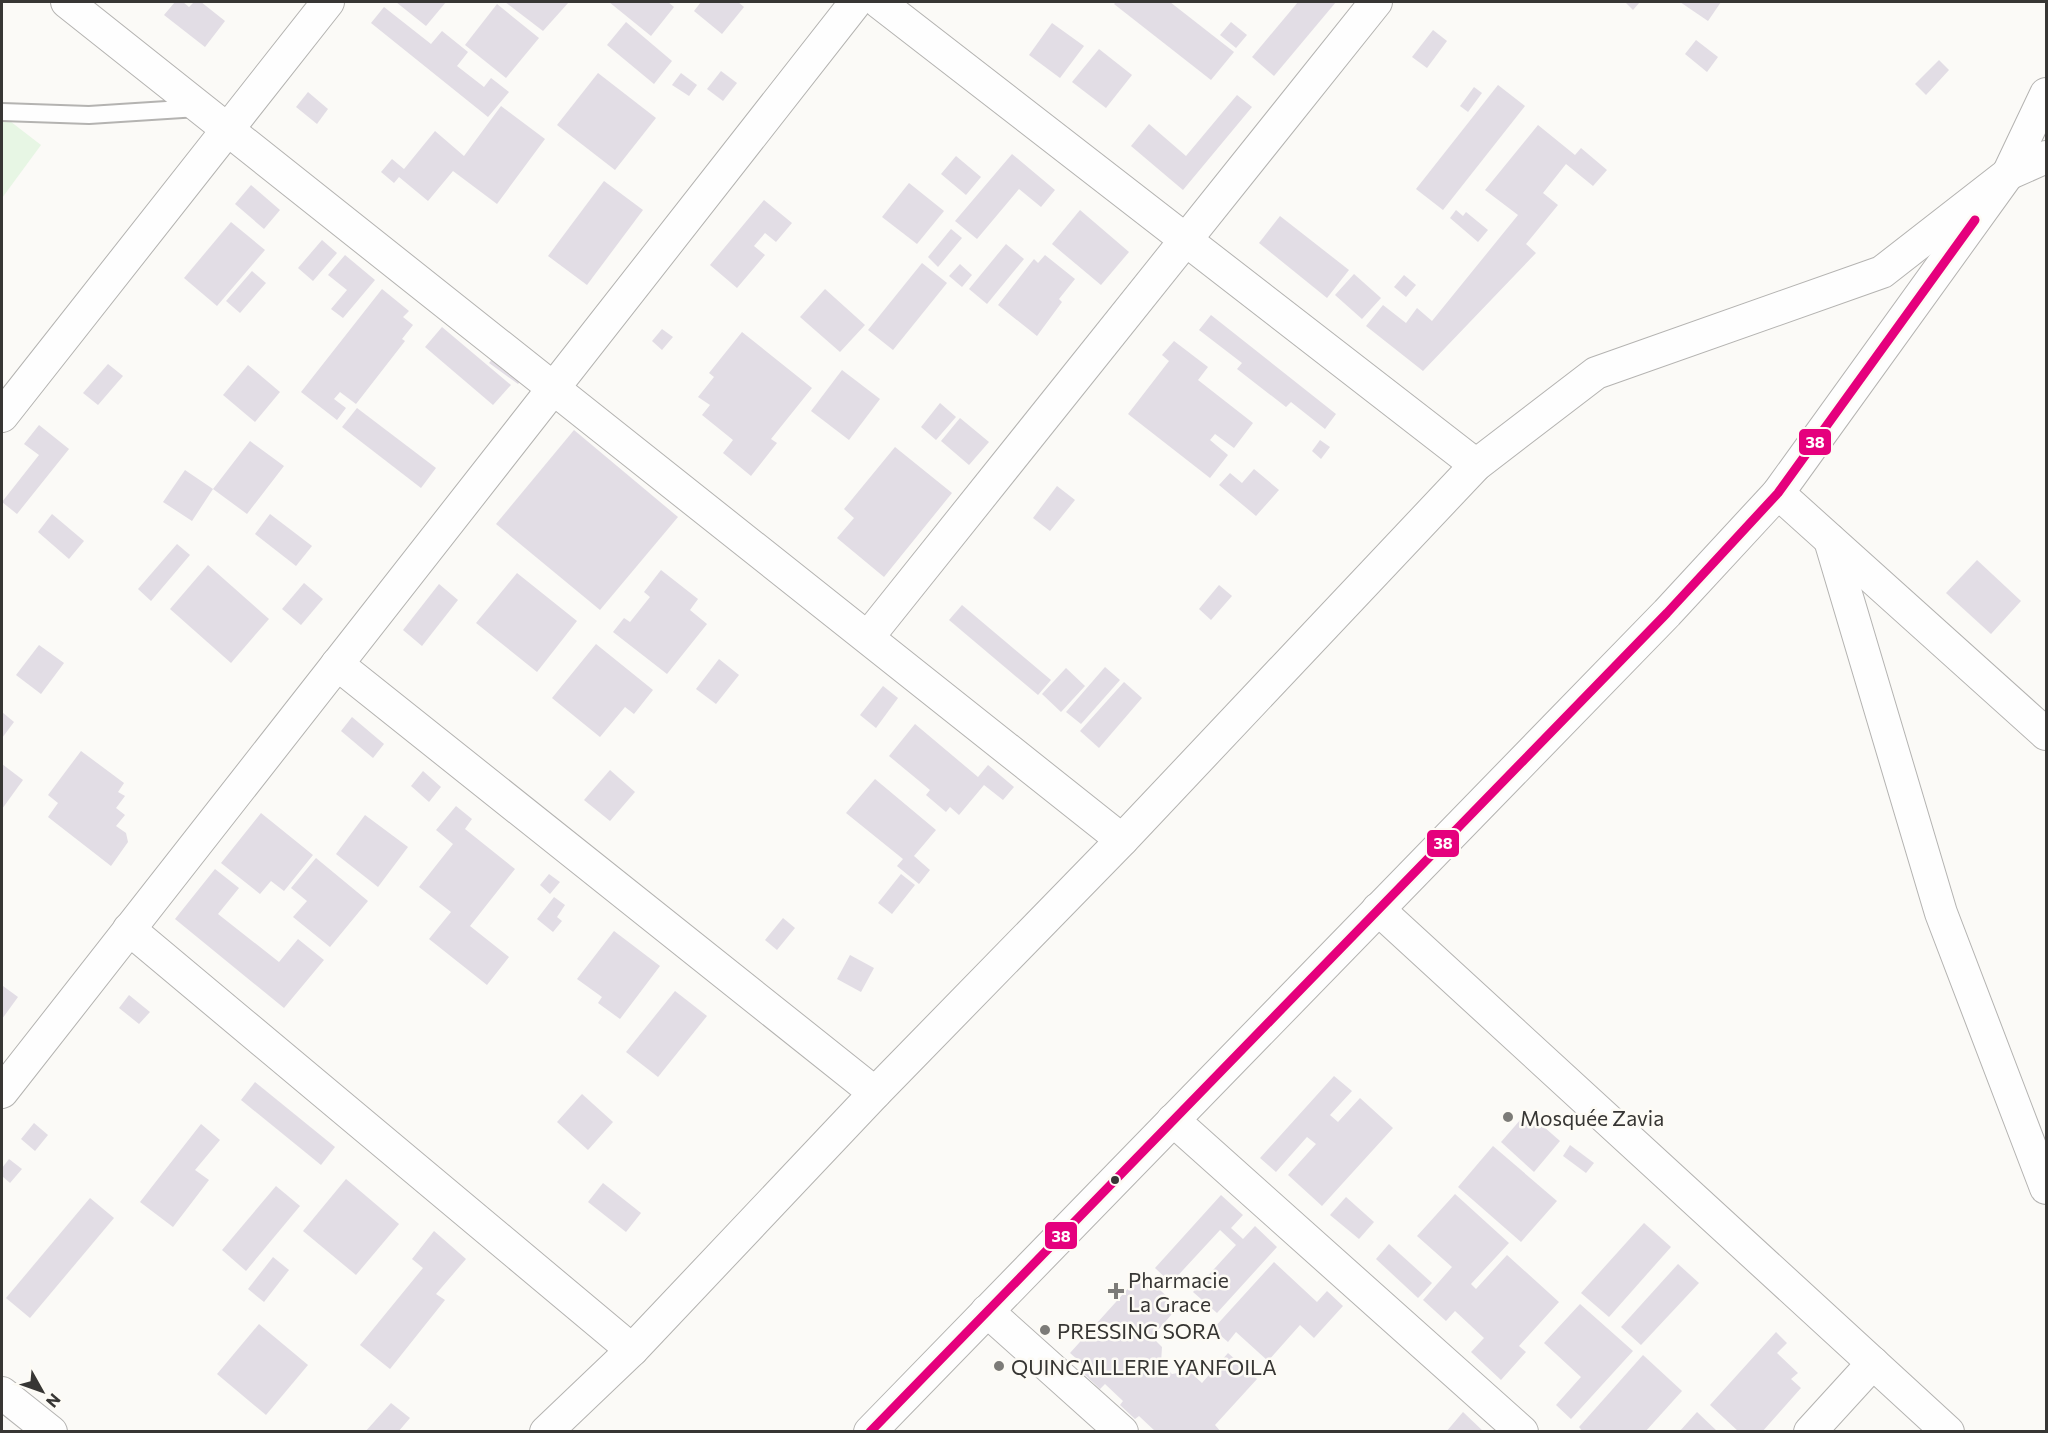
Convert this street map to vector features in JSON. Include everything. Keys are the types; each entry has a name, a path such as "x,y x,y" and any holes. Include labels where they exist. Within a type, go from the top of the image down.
{"street":[{"path":"68,2 1122,840"},
{"path":"2,416 328,2"},
{"path":"2,1092 856,2"},
{"path":"879,2 1476,465"},
{"path":"868,638 1376,2"},
{"path":"870,1431 1666,613 1778,493 2008,174 2046,94"},
{"path":"546,1431 632,1350 875,1093 1122,840 1476,465 1596,374 1882,272 2008,174 2046,157"},
{"path":"1778,493 2046,734"},
{"path":"1830,540 1941,913 2046,1188"},
{"path":"337,664 875,1093"},
{"path":"1378,909 1948,1431"},
{"path":"129,928 632,1350"},
{"path":"1173,1120 1522,1431"},
{"path":"987,1311 1122,1431"},
{"path":"1810,1431 1873,1363"},
{"path":"2,1393 51,1431"}],"lane":[{"path":"2,112 89,115 202,108"}],"green space":[{"path":"2,115 41,145 2,198"}],"building":[{"path":"175,2 183,2 189,7 194,2 201,2 225,21 205,47 164,15"},
{"path":"396,2 446,2 426,26"},
{"path":"505,2 569,2 543,31"},
{"path":"609,2 668,2 674,7 651,36"},
{"path":"701,2 738,2 744,7 722,34 694,11"},
{"path":"1116,2 1170,2 1234,52 1211,80 1114,4"},
{"path":"1298,2 1336,2 1274,76 1252,57"},
{"path":"1625,2 1640,2 1633,10"},
{"path":"1680,2 1721,2 1708,21"},
{"path":"497,4 539,38 506,78 465,45"},
{"path":"384,7 431,44 442,31 468,52 457,66 484,87 491,78 509,92 488,117 371,23"},
{"path":"626,22 672,61 654,84 607,45"},
{"path":"1231,22 1247,35 1236,48 1220,35"},
{"path":"1052,23 1084,46 1060,78 1029,55"},
{"path":"1433,30 1447,41 1427,68 1412,57"},
{"path":"1696,40 1718,57 1707,72 1685,54"},
{"path":"1099,49 1132,75 1106,108 1072,82"},
{"path":"1939,60 1949,70 1926,95 1915,84"},
{"path":"721,71 737,83 723,101 707,89"},
{"path":"598,73 656,118 615,170 557,125"},
{"path":"681,73 697,85 689,96 672,85"},
{"path":"1498,85 1525,106 1443,210 1416,189"},
{"path":"1474,87 1482,93 1468,112 1460,106"},
{"path":"308,92 328,109 317,124 296,107"},
{"path":"1237,95 1252,107 1183,190 1131,146 1149,124 1186,156"},
{"path":"501,106 545,139 497,204 453,171 428,201 399,177 394,183 381,172 392,159 404,169 435,131 464,156"},
{"path":"1538,125 1575,155 1581,148 1607,170 1593,186 1566,164 1543,193 1558,205 1526,244 1536,253 1423,371 1366,326 1383,305 1406,323 1417,308 1432,321 1518,215 1485,190"},
{"path":"1012,154 1055,190 1041,207 1019,189 977,239 955,221"},
{"path":"956,156 981,177 966,195 941,174"},
{"path":"604,181 643,210 587,285 548,256"},
{"path":"909,183 944,211 917,244 882,217"},
{"path":"251,185 280,210 264,229 235,204"},
{"path":"764,200 792,223 776,242 765,233 754,246 765,255 737,288 710,265"},
{"path":"1080,210 1129,252 1101,285 1052,244"},
{"path":"1456,210 1463,216 1466,212 1488,230 1478,242 1450,218"},
{"path":"1280,216 1349,270 1327,298 1259,243"},
{"path":"231,222 265,250 217,306 184,278"},
{"path":"951,229 962,238 938,267 928,257"},
{"path":"322,240 337,253 313,281 298,268"},
{"path":"1006,244 1024,259 987,304 969,289"},
{"path":"345,255 375,280 343,318 331,309 347,290 328,275"},
{"path":"1045,255 1075,279 1059,299 1062,302 1037,336 998,305 1034,259 1038,263"},
{"path":"922,263 947,283 893,350 868,330"},
{"path":"960,264 972,275 962,287 949,276"},
{"path":"252,271 266,283 240,313 226,301"},
{"path":"1354,274 1381,298 1362,319 1335,295"},
{"path":"1404,275 1416,285 1406,297 1394,287"},
{"path":"382,289 409,311 403,317 413,325 402,339 405,341 356,404 340,392 334,399 346,408 337,420 301,392"},
{"path":"825,289 865,325 840,352 800,317"},
{"path":"1211,315 1336,414 1325,429 1291,402 1286,407 1237,369 1242,363 1199,330"},
{"path":"442,327 511,385 493,405 425,347"},
{"path":"662,329 673,337 662,350 652,341"},
{"path":"742,332 812,388 771,439 777,443 751,476 723,453 733,440 702,415 710,405 698,397 714,377 709,373"},
{"path":"1174,341 1208,367 1198,380 1253,423 1234,448 1215,434 1210,440 1228,455 1210,478 1128,414 1169,361 1162,355"},
{"path":"498,352 527,374 518,384 489,363"},
{"path":"108,364 123,376 98,405 83,393"},
{"path":"248,365 280,392 255,422 223,395"},
{"path":"842,370 880,399 849,440 811,411"},
{"path":"940,403 956,417 936,440 921,427"},
{"path":"357,408 436,468 421,488 342,427"},
{"path":"960,418 989,442 969,465 941,441"},
{"path":"39,425 69,449 17,514 2,502 39,455 24,444"},
{"path":"574,430 678,517 600,610 496,524"},
{"path":"1320,440 1330,447 1321,459 1312,451"},
{"path":"250,441 284,466 247,514 213,489"},
{"path":"895,447 952,493 884,577 837,538 854,518 844,509"},
{"path":"1254,469 1279,490 1256,516 1219,485 1230,473 1242,483"},
{"path":"185,470 213,489 192,521 163,502"},
{"path":"1057,486 1075,500 1050,531 1033,518"},
{"path":"52,514 84,541 69,559 38,532"},
{"path":"270,514 312,546 296,566 255,534"},
{"path":"177,544 190,555 151,601 138,589"},
{"path":"1977,560 2021,601 1991,634 1946,593"},
{"path":"208,565 269,619 231,663 170,609"},
{"path":"661,570 698,599 690,610 707,624 667,674 613,632 624,618 630,622 650,597 644,592"},
{"path":"517,573 577,621 537,672 476,623"},
{"path":"304,583 323,599 301,625 282,609"},
{"path":"439,584 458,600 422,646 403,630"},
{"path":"1219,585 1232,596 1211,620 1199,609"},
{"path":"962,605 1051,680 1038,695 949,620"},
{"path":"596,644 653,690 634,714 625,707 600,737 552,698"},
{"path":"39,645 64,663 41,694 16,675"},
{"path":"719,659 739,675 716,704 696,689"},
{"path":"1105,667 1120,680 1081,724 1066,712"},
{"path":"1066,668 1085,686 1061,712 1042,694"},
{"path":"1124,682 1142,698 1099,748 1080,731"},
{"path":"883,686 898,698 876,728 860,715"},
{"path":"2,712 14,722 2,738"},
{"path":"352,717 384,744 373,758 341,731"},
{"path":"915,724 978,777 988,765 1014,787 1003,800 984,785 959,815 950,807 946,812 926,795 930,790 889,756"},
{"path":"81,751 124,783 118,792 125,796 116,808 125,815 116,826 126,833 128,842 111,866 48,817 58,803 48,795"},
{"path":"2,764 23,780 2,809"},
{"path":"610,770 635,792 610,821 584,800"},
{"path":"423,771 441,787 429,802 411,786"},
{"path":"875,779 936,830 914,856 930,870 919,884 897,866 903,859 846,813"},
{"path":"456,806 472,819 465,829 515,869 470,926 509,957 487,985 429,939 451,912 419,887 453,844 436,830"},
{"path":"261,813 313,855 284,891 271,881 260,894 221,863"},
{"path":"365,815 408,847 378,887 336,854"},
{"path":"316,858 368,901 330,947 293,917 307,901 291,888"},
{"path":"215,869 239,888 218,914 279,962 298,939 324,960 284,1008 175,919"},
{"path":"549,874 560,882 550,894 540,885"},
{"path":"901,874 915,885 892,914 878,903"},
{"path":"554,897 565,905 557,917 562,921 553,932 537,919"},
{"path":"783,918 795,928 777,950 765,940"},
{"path":"614,931 660,966 620,1019 598,1003 602,997 577,979"},
{"path":"850,955 874,968 861,992 837,979"},
{"path":"3,986 18,997 2,1019 2,988"},
{"path":"675,991 707,1016 658,1077 626,1052"},
{"path":"129,995 150,1012 139,1024 119,1008"},
{"path":"1334,1076 1352,1091 1330,1115 1338,1122 1360,1098 1393,1128 1322,1206 1288,1175 1316,1144 1307,1137 1276,1172 1260,1158"},
{"path":"255,1082 335,1147 321,1165 241,1100"},
{"path":"582,1094 613,1122 588,1150 557,1122"},
{"path":"1527,1112 1560,1141 1534,1172 1501,1142"},
{"path":"34,1123 48,1135 35,1151 21,1139"},
{"path":"201,1124 220,1140 195,1170 209,1180 173,1227 140,1202"},
{"path":"1570,1145 1594,1163 1586,1173 1563,1156"},
{"path":"1493,1146 1557,1201 1521,1242 1458,1187"},
{"path":"9,1159 22,1169 10,1183 2,1176 2,1168"},
{"path":"346,1179 399,1224 356,1275 303,1231"},
{"path":"603,1183 641,1213 626,1232 588,1202"},
{"path":"276,1186 300,1206 246,1271 222,1250"},
{"path":"1455,1194 1509,1243 1471,1284 1476,1289 1507,1255 1559,1302 1519,1346 1526,1352 1501,1380 1471,1352 1484,1338 1455,1311 1446,1321 1423,1300 1452,1267 1417,1236"},
{"path":"1221,1195 1243,1215 1231,1228 1243,1239 1255,1226 1277,1247 1217,1313 1193,1292 1236,1245 1220,1230 1171,1283 1155,1268"},
{"path":"1346,1197 1374,1222 1359,1239 1330,1215"},
{"path":"90,1198 114,1218 30,1318 6,1298"},
{"path":"1644,1223 1671,1247 1609,1317 1581,1293"},
{"path":"434,1231 466,1259 436,1294 445,1300 390,1369 360,1345 423,1268 412,1259"},
{"path":"1389,1244 1432,1283 1418,1298 1376,1259"},
{"path":"273,1257 289,1270 264,1302 248,1289"},
{"path":"1274,1262 1317,1302 1327,1291 1343,1306 1314,1338 1300,1325 1268,1361 1236,1332 1228,1342 1213,1329"},
{"path":"1678,1264 1699,1283 1641,1345 1621,1327"},
{"path":"1142,1273 1178,1307 1152,1337 1162,1347 1161,1363 1172,1374 1189,1371 1202,1383 1228,1353 1257,1379 1215,1425 1221,1432 1156,1432 1139,1416 1135,1419 1120,1405 1123,1401 1105,1384 1100,1389 1083,1373 1087,1368 1070,1353"},
{"path":"1580,1304 1633,1351 1571,1419 1556,1405 1581,1377 1544,1343"},
{"path":"259,1324 308,1365 266,1415 217,1374"},
{"path":"1776,1332 1787,1343 1777,1353 1798,1373 1791,1379 1801,1388 1762,1432 1739,1432 1710,1405"},
{"path":"1643,1355 1682,1391 1645,1432 1583,1432 1579,1427"},
{"path":"391,1403 410,1418 398,1432 365,1432"},
{"path":"1463,1412 1484,1432 1446,1432"},
{"path":"1697,1412 1718,1432 1679,1432"}],"transit line":[{"name":"38","path":"870,1432 1667,613 1778,493 1975,220"}],"place":[{"name":"Mosquée Zavia","path":"1508,1117"},
{"name":"Pharmacie La Grace","path":"1116,1291"},
{"name":"PRESSING SORA","path":"1045,1330"},
{"name":"QUINCAILLERIE YANFOILA","path":"999,1366"}]}
